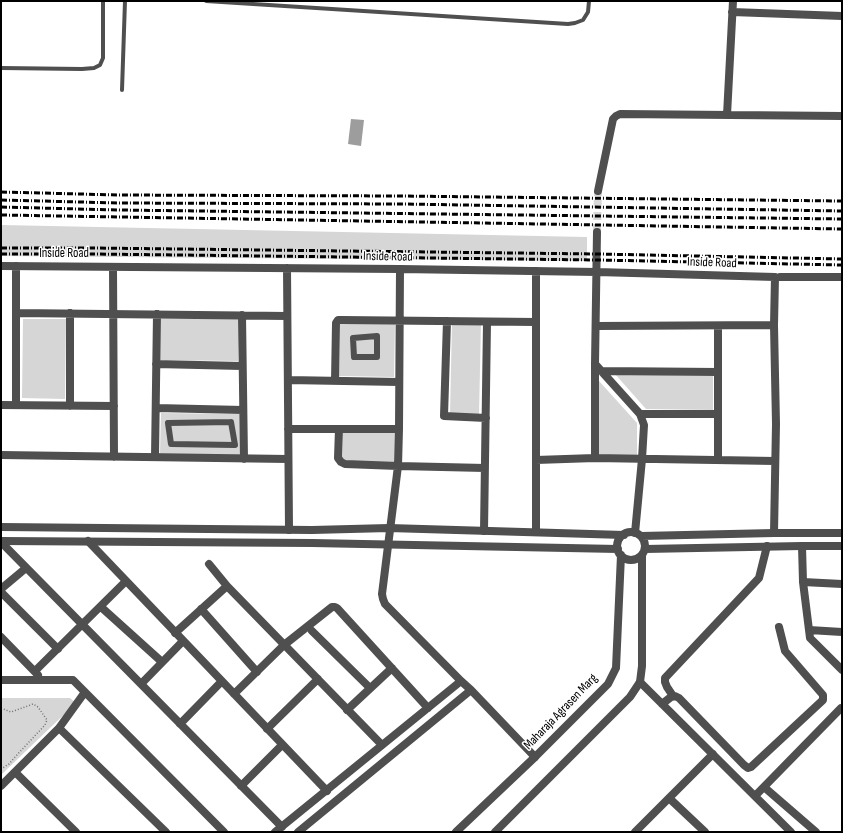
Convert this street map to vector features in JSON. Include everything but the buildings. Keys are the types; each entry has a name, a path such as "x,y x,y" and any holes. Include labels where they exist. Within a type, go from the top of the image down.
{"street":[{"path":"727,115 733,1"},
{"path":"732,12 842,16"},
{"path":"598,191 613,119 620,114 842,116"},
{"path":"595,458 598,368 596,326 598,232"},
{"name":"Inside Road","path":"1,266 400,269 842,277"},
{"path":"16,266 16,405"},
{"path":"112,267 114,457"},
{"path":"287,268 288,530"},
{"path":"400,269 398,466 389,528 382,594 383,599 385,604 471,690 535,757"},
{"path":"536,271 536,532"},
{"path":"774,533 776,424 774,325 778,277"},
{"path":"16,313 287,316"},
{"path":"70,313 70,406"},
{"path":"155,458 157,314"},
{"path":"242,315 244,459"},
{"path":"335,381 336,323 338,320 536,322"},
{"path":"447,322 444,416 486,418"},
{"path":"484,531 487,322"},
{"path":"596,326 774,325"},
{"path":"718,326 718,460"},
{"path":"377,336 377,357 354,357 353,338 377,336"},
{"path":"156,364 242,366"},
{"path":"598,368 718,372"},
{"path":"495,832 630,697 640,682 642,666 645,544 638,535 644,424 640,414 598,368"},
{"path":"288,380 399,382"},
{"path":"1,405 114,406"},
{"path":"156,408 243,410"},
{"path":"640,414 718,414"},
{"path":"231,422 235,445 171,444 168,423 231,422"},
{"path":"288,429 399,429"},
{"path":"339,429 338,458 345,464 485,468"},
{"path":"1,455 288,459"},
{"path":"536,460 595,458 775,460"},
{"path":"1,527 288,530 389,528 624,535 628,533 638,535 842,533"},
{"path":"312,530 312,542"},
{"path":"619,552 618,542 624,535"},
{"path":"1,541 312,542 388,544 619,552 629,560 638,559 644,552 767,546 842,546"},
{"path":"1,541 282,827"},
{"path":"88,541 327,791"},
{"path":"767,546 759,578 665,678 665,682 673,696 679,698 748,768 751,767 823,700 823,694 785,651 779,627"},
{"path":"802,546 803,582 810,636 812,640 842,670"},
{"name":"Maharaja Agrasen Marg","path":"456,832 535,757 608,684 616,668 619,552"},
{"path":"209,564 227,586 382,745"},
{"path":"26,568 1,590 58,649"},
{"path":"35,672 126,581"},
{"path":"803,582 842,584"},
{"path":"175,633 227,586"},
{"path":"101,607 162,662"},
{"path":"234,694 284,644 332,607 335,607 428,708"},
{"path":"201,609 257,672"},
{"path":"809,630 842,632"},
{"path":"312,632 370,688"},
{"path":"1,637 42,679"},
{"path":"141,684 183,641"},
{"path":"348,710 392,668"},
{"path":"1,680 71,679 224,832"},
{"path":"267,729 318,680"},
{"path":"180,724 222,681"},
{"path":"275,832 461,681"},
{"path":"640,682 791,832"},
{"path":"298,832 471,690"},
{"path":"1,786 59,728 85,692"},
{"path":"662,704 673,696"},
{"path":"755,796 840,708 842,708"},
{"path":"59,728 166,832"},
{"path":"241,786 282,745"},
{"path":"634,832 713,754"},
{"path":"15,772 76,832"},
{"path":"764,787 816,832"},
{"path":"669,798 705,832"}],"lane":[{"path":"1,68 82,70 94,68 100,65 103,58 103,1"},
{"path":"122,90 125,1"},
{"path":"206,1 568,24 575,24 583,20 588,12 589,1"}],"path":[{"path":"1,708 11,712 26,708 33,704 38,707 47,720 9,764 1,769"}],"shaded area":[{"path":"351,119 364,120 361,146 348,144"},
{"path":"1,225 587,237 587,261 1,256"},
{"path":"23,319 66,319 65,399 22,398"},
{"path":"160,319 239,319 238,361 160,360"},
{"path":"452,322 481,323 479,415 450,414"},
{"path":"340,323 395,324 394,377 339,376"},
{"path":"615,374 713,376 713,410 646,409"},
{"path":"599,381 637,423 637,455 599,455"},
{"path":"161,413 240,414 240,455 160,454"},
{"path":"343,432 395,433 395,464 342,463"},
{"path":"1,698 70,698 76,703 1,775"}],"tunnel":[{"path":"597,232 598,191"}],"railway":[{"path":"1,192 119,195 402,196 842,201"},
{"path":"1,200 119,203 403,204 842,211"},
{"path":"1,207 118,210 842,219"},
{"path":"1,215 842,229"},
{"path":"1,248 598,254 842,259"},
{"path":"1,254 598,260 842,265"}]}
